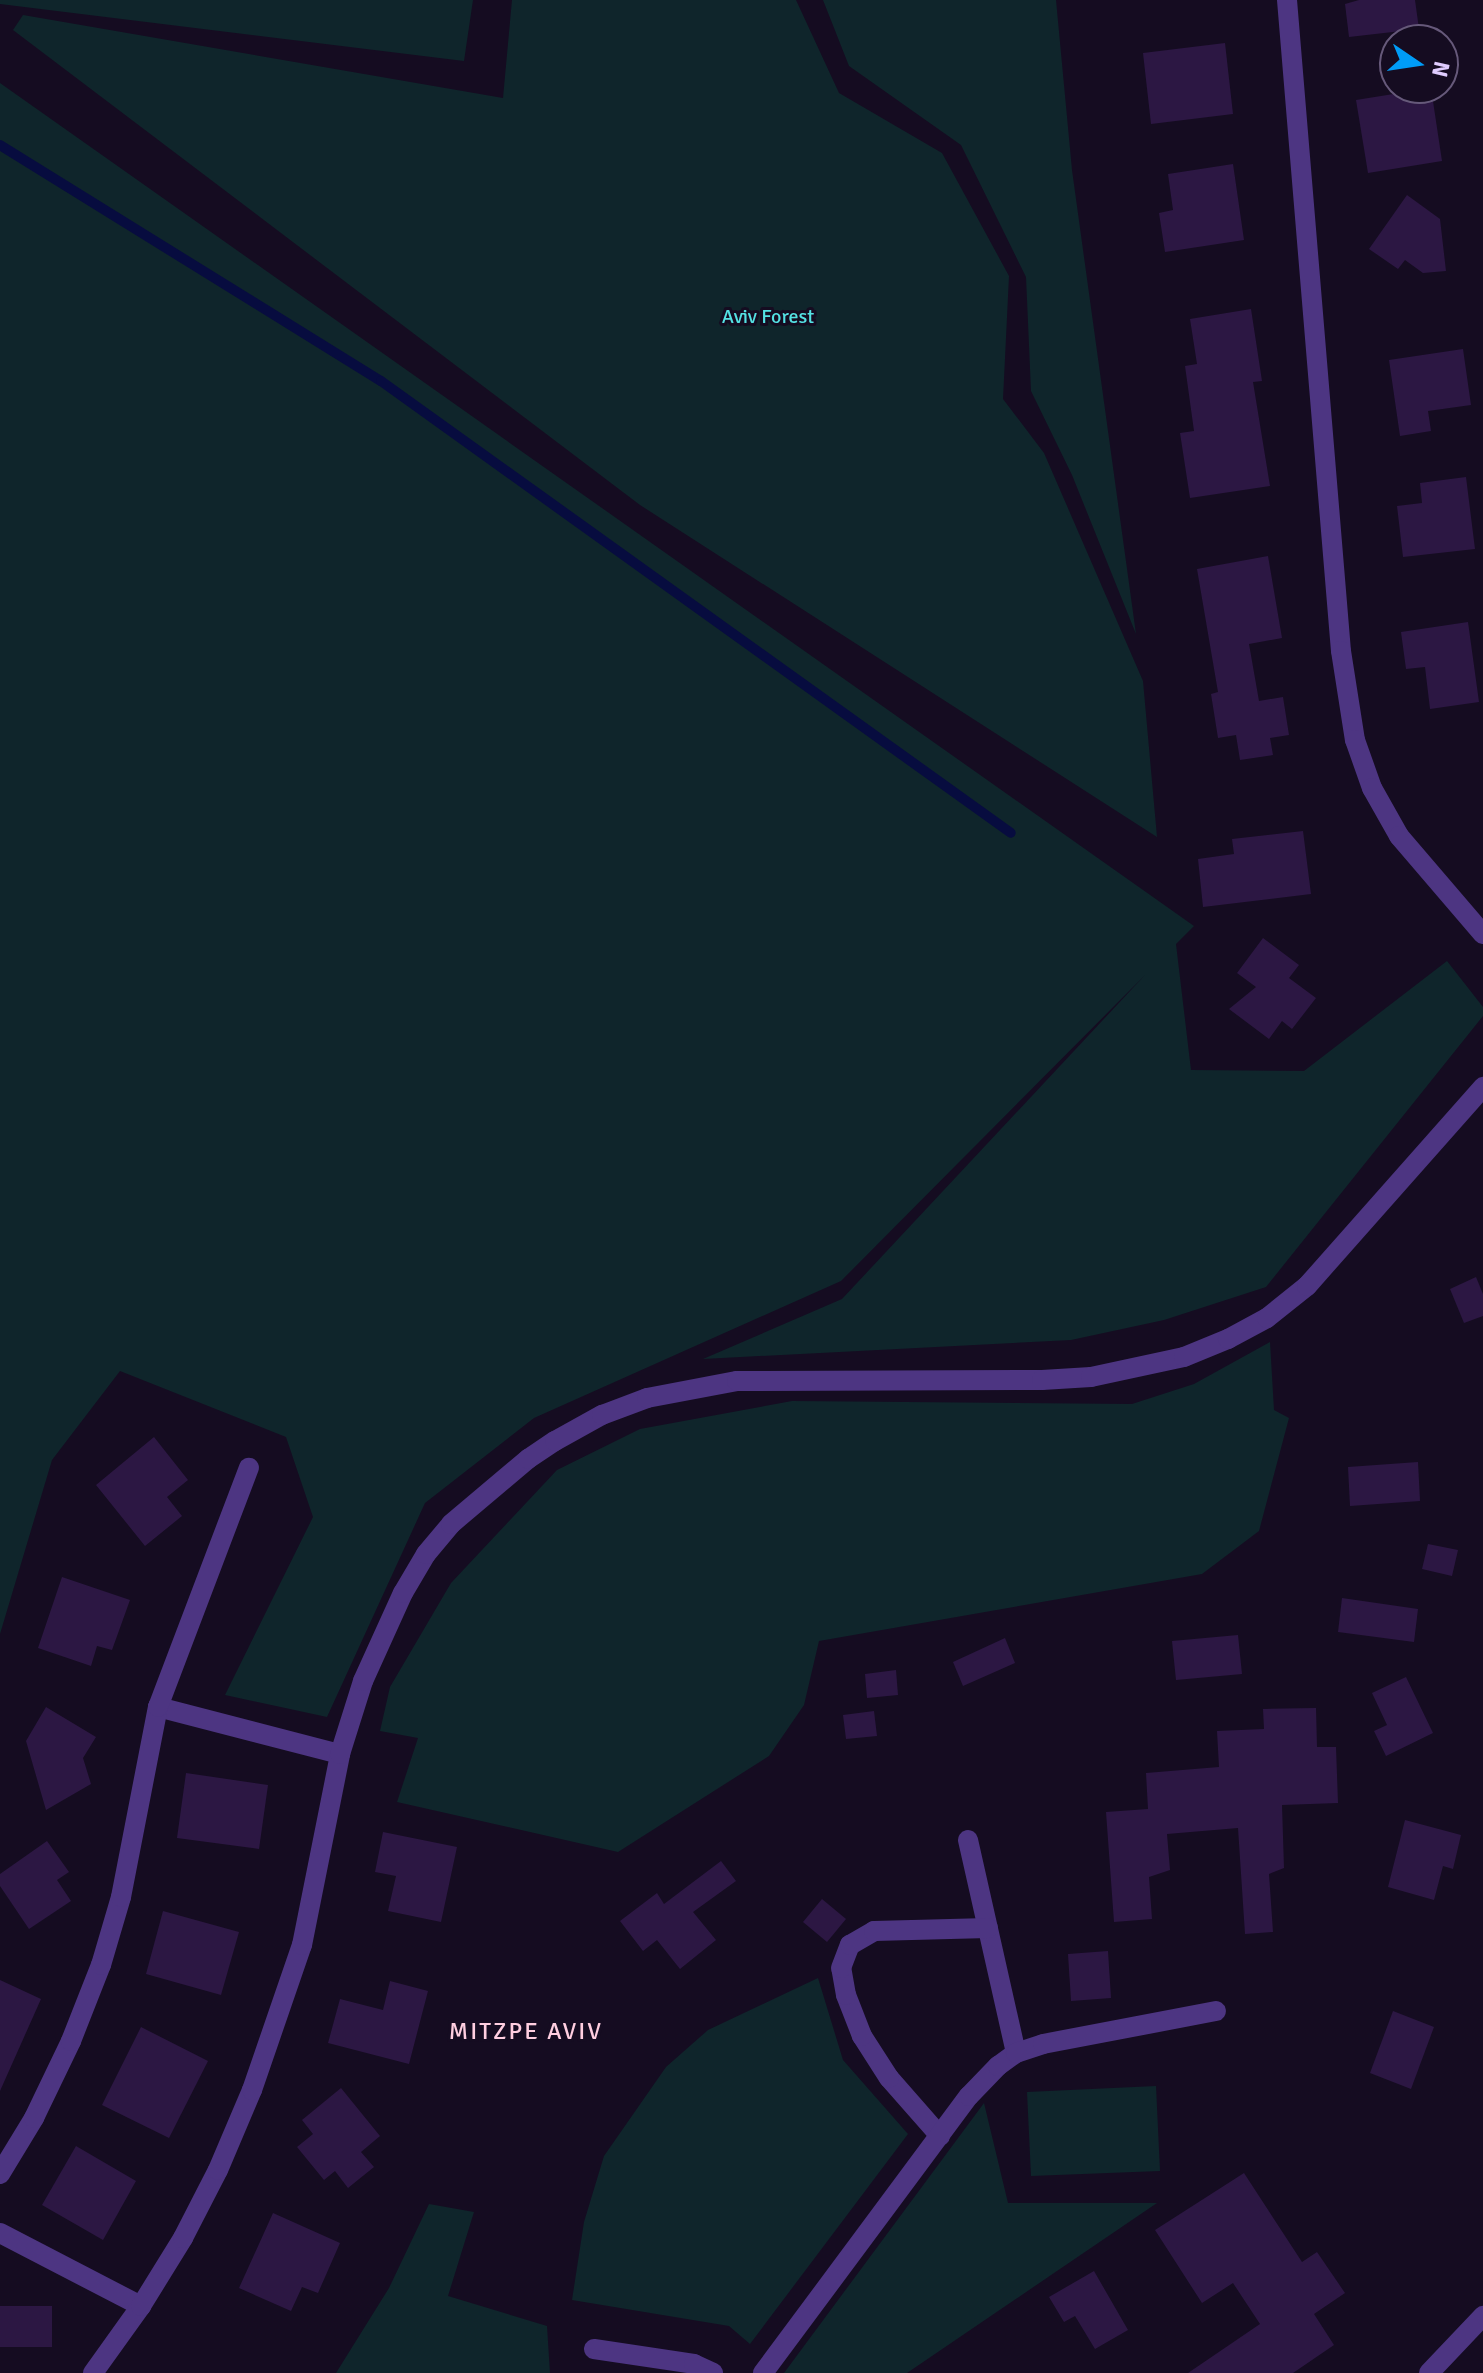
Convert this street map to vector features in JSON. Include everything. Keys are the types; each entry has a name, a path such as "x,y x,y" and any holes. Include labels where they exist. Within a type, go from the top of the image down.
{"street":[{"path":"1287,0 1341,651 1355,740 1372,788 1399,836 1483,934"},
{"path":"93,2373 141,2306 218,2170 281,2014 302,1945 340,1754 363,1681 382,1634 426,1554 482,1497 555,1441 602,1415 647,1398 737,1381 1042,1380 1138,1369 1184,1357 1267,1318 1307,1286 1483,1087"},
{"path":"0,2174 34,2118 71,2041 101,1965 121,1897 158,1707 249,1468"},
{"path":"158,1707 340,1754"},
{"path":"968,1840 1016,2053"},
{"path":"940,2136 889,2078 862,2036 846,1995 841,1968 850,1945 874,1931 988,1928"},
{"path":"763,2373 969,2096 998,2066 1016,2053 1043,2044 1216,2011"},
{"path":"0,2233 141,2306"},
{"path":"1429,2373 1483,2316"},
{"path":"594,2349 694,2364 713,2373"}],"green space":[{"path":"0,0 473,0 464,61 0,4"},
{"name":"Aviv Forest","path":"512,0 796,0 839,93 942,153 1009,276 1003,399 1044,453 1143,681 1157,837 640,505 13,30 23,15 503,98"},
{"path":"823,0 1056,0 1072,170 1136,634 1072,475 1031,391 1026,277 961,145 849,66"},
{"path":"0,83 1194,926 1176,944 1191,1070 1304,1071 1447,961 1483,1007 1483,1016 1266,1287 1164,1320 1071,1340 703,1359 842,1299 1145,975 841,1281 534,1418 425,1503 327,1717 225,1695 313,1517 286,1437 120,1371 52,1460 0,1634"},
{"path":"1270,1342 1274,1410 1289,1418 1259,1531 1202,1574 819,1641 804,1705 769,1756 618,1852 397,1802 418,1738 380,1731 390,1687 451,1583 557,1470 640,1429 792,1401 1132,1404 1194,1384"},
{"path":"818,1978 843,2060 908,2134 750,2344 729,2326 572,2300 584,2222 604,2156 666,2067 708,2030"},
{"path":"1156,2086 1160,2171 1031,2176 1027,2092"},
{"path":"984,2103 1008,2203 1157,2203 907,2373 784,2373"},
{"path":"429,2204 474,2212 448,2296 547,2326 550,2373 336,2373 389,2288"}],"building":[{"path":"1359,0 1415,0 1418,24 1379,24 1379,34 1349,37 1345,4"},
{"path":"1225,43 1233,114 1151,124 1143,53"},
{"path":"1379,96 1379,104 1433,104 1442,161 1368,173 1356,100"},
{"path":"1233,164 1244,240 1165,252 1159,213 1173,210 1168,174"},
{"path":"1407,195 1440,219 1446,271 1423,273 1405,260 1398,269 1369,249"},
{"path":"1251,309 1262,381 1253,382 1270,486 1190,498 1180,433 1194,431 1185,366 1197,364 1190,319"},
{"path":"1463,349 1471,405 1428,411 1431,431 1400,436 1389,360"},
{"path":"1466,477 1475,549 1403,557 1397,506 1422,503 1420,483"},
{"path":"1268,556 1282,638 1249,644 1259,701 1283,697 1289,735 1270,738 1273,755 1240,760 1236,735 1218,738 1211,694 1218,692 1197,569"},
{"path":"1468,622 1479,702 1430,709 1425,667 1406,669 1401,632"},
{"path":"1303,831 1311,894 1203,907 1198,859 1234,854 1232,839"},
{"path":"1263,938 1299,965 1289,978 1316,998 1292,1029 1282,1021 1269,1039 1229,1009 1256,987 1237,973"},
{"path":"1476,1277 1483,1294 1483,1316 1464,1323 1450,1289"},
{"path":"154,1437 188,1480 167,1497 182,1516 145,1546 96,1485"},
{"path":"1418,1462 1420,1501 1350,1506 1348,1467"},
{"path":"1428,1544 1458,1550 1452,1576 1422,1569"},
{"path":"62,1577 130,1600 112,1650 97,1646 91,1666 38,1648"},
{"path":"1342,1598 1418,1609 1414,1642 1338,1632"},
{"path":"1238,1635 1242,1674 1176,1680 1172,1641"},
{"path":"1005,1638 1015,1663 963,1686 953,1662"},
{"path":"896,1670 898,1695 867,1698 865,1674"},
{"path":"1406,1677 1433,1733 1386,1756 1374,1731 1387,1725 1372,1693"},
{"path":"46,1707 96,1737 83,1758 91,1784 46,1810 26,1741"},
{"path":"1316,1708 1317,1747 1336,1747 1338,1803 1282,1805 1284,1868 1269,1874 1273,1932 1245,1934 1238,1828 1167,1834 1170,1870 1149,1877 1152,1919 1114,1922 1106,1812 1148,1809 1146,1773 1219,1767 1217,1731 1264,1729 1263,1709"},
{"path":"874,1711 877,1736 846,1739 843,1715"},
{"path":"186,1773 268,1785 259,1849 177,1838"},
{"path":"1405,1820 1461,1835 1453,1869 1443,1866 1434,1900 1388,1887"},
{"path":"383,1832 457,1847 441,1922 388,1911 396,1876 375,1872"},
{"path":"47,1841 69,1872 57,1880 71,1901 29,1929 0,1886 0,1874"},
{"path":"721,1861 736,1881 693,1912 716,1940 680,1969 657,1940 643,1951 620,1921 657,1893 664,1904"},
{"path":"822,1899 846,1919 827,1942 803,1922"},
{"path":"163,1911 239,1932 221,1995 146,1974"},
{"path":"1108,1951 1111,1998 1071,2001 1068,1954"},
{"path":"0,1980 41,1999 0,2091"},
{"path":"390,1981 428,1991 409,2064 328,2043 340,1999 383,2010"},
{"path":"1393,2011 1434,2027 1411,2089 1370,2073"},
{"path":"141,2027 208,2061 169,2138 102,2105"},
{"path":"341,2088 380,2136 361,2152 374,2167 348,2188 335,2171 324,2180 297,2147 313,2134 302,2120"},
{"path":"76,2146 136,2181 103,2240 42,2205"},
{"path":"1244,2173 1302,2262 1317,2252 1345,2293 1314,2314 1334,2345 1293,2373 1188,2373 1260,2324 1233,2283 1202,2303 1155,2230"},
{"path":"273,2213 340,2243 318,2293 302,2287 291,2311 239,2288"},
{"path":"1094,2271 1128,2330 1095,2349 1075,2316 1064,2322 1049,2297"},
{"path":"0,2306 52,2306 52,2347 0,2347"}],"waterway":[{"path":"0,145 381,381 1011,833"}],"district":[{"name":"MITZPE AVIV","path":"526,2032"}]}
